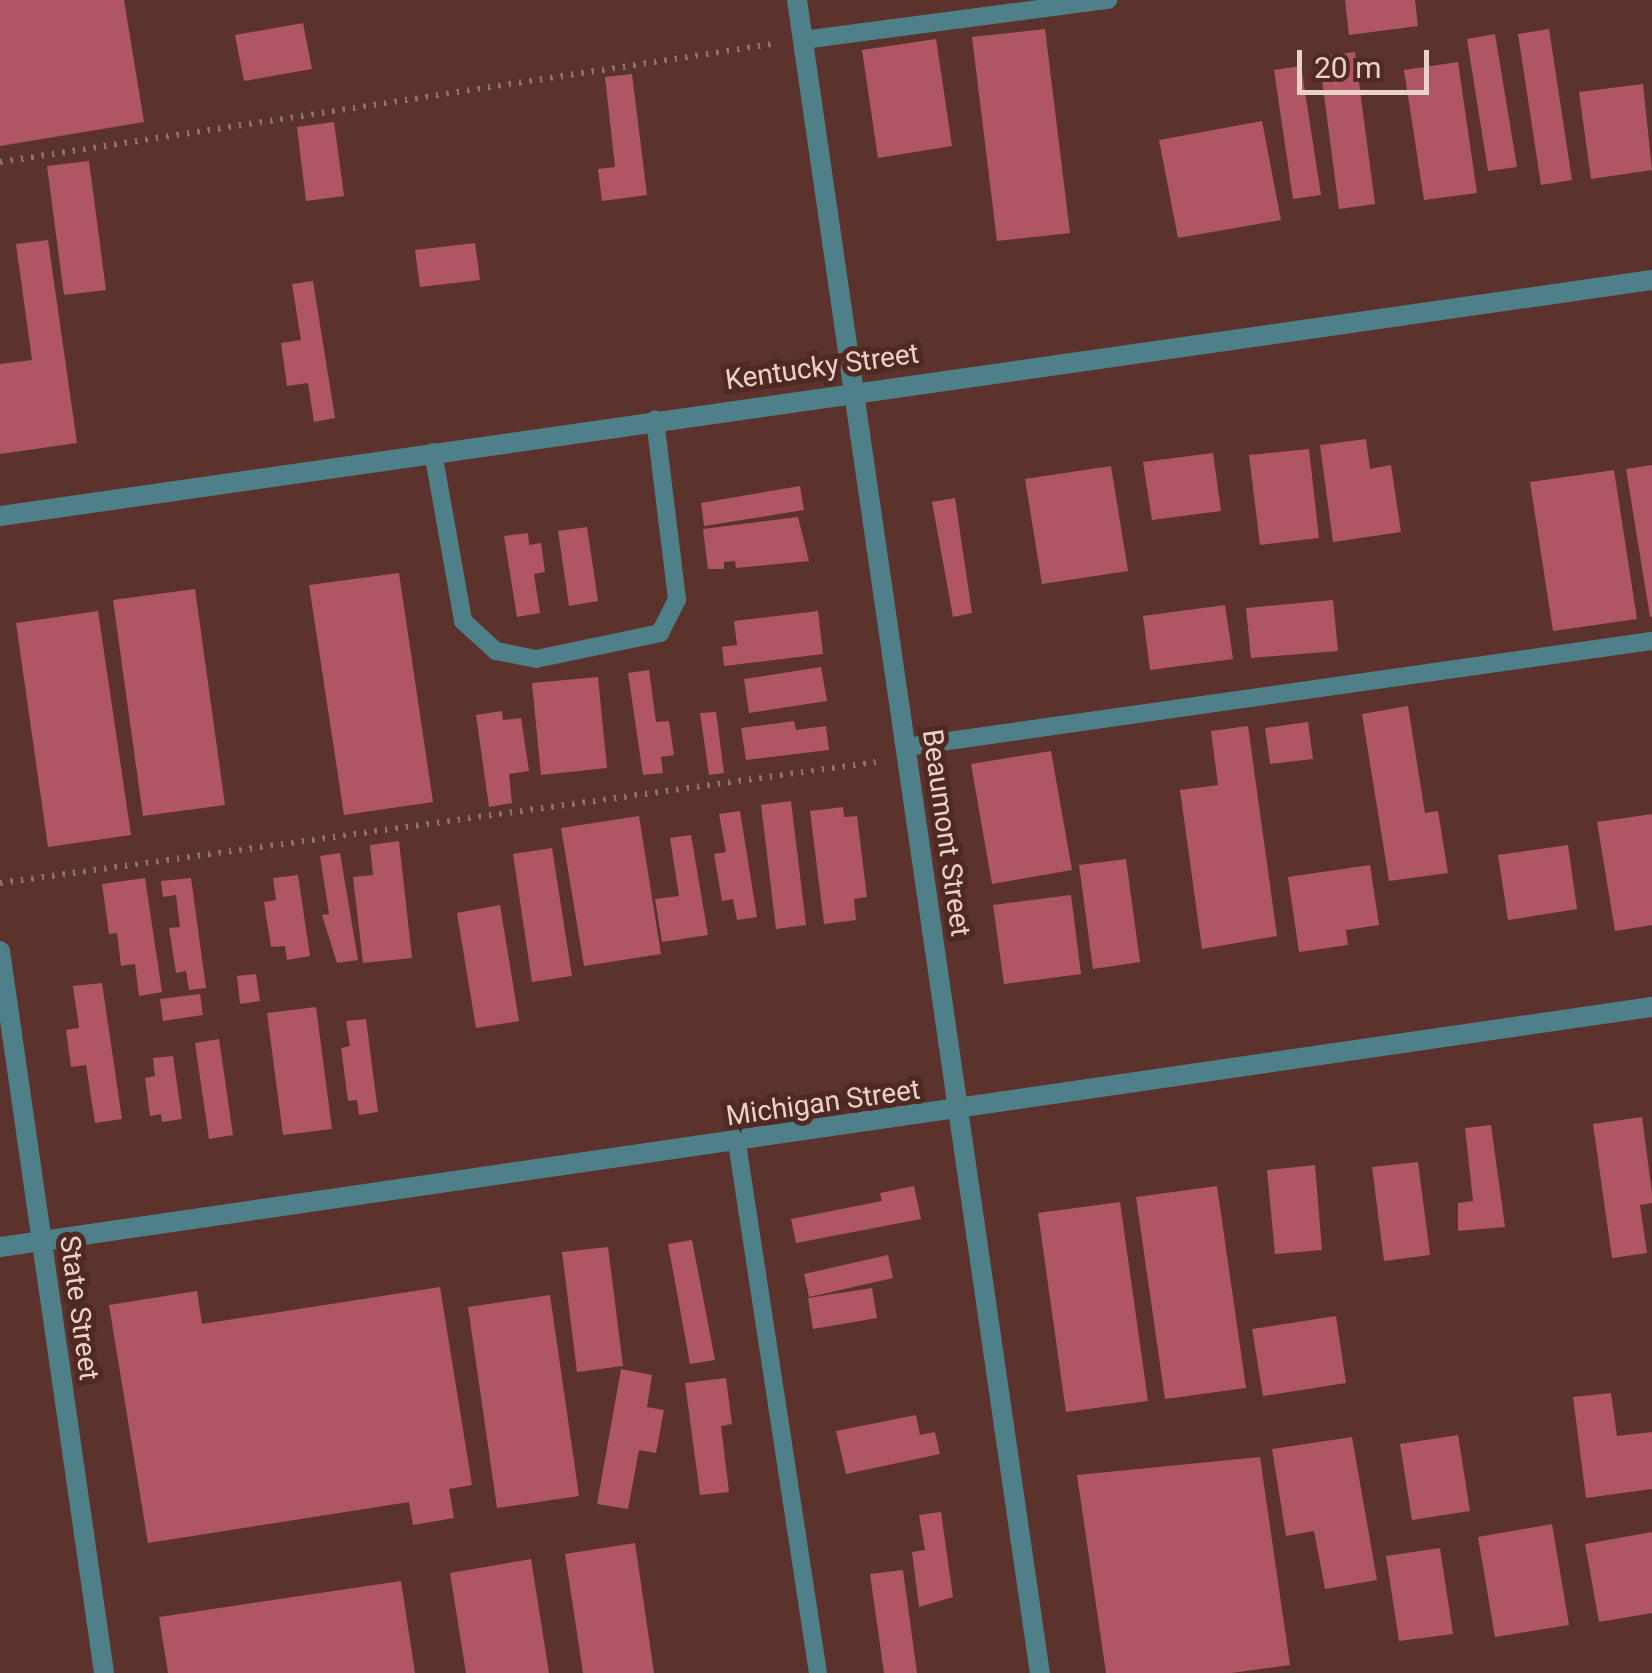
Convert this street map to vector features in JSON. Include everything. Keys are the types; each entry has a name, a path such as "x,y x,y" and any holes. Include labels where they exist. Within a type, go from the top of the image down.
{"street":[{"name":"Beaumont Street","path":"798,0 1040,1673"},
{"name":"Kentucky Street","path":"0,516 854,390 1652,280"},
{"name":"State Street","path":"0,951 104,1673"},
{"name":"Michigan Street","path":"0,1247 958,1112 1652,1007"}],"lane":[{"path":"803,40 1108,0"},
{"path":"433,452 463,621 496,651 536,659 660,633 669,616 677,599 655,420"},
{"path":"906,752 1652,642"},
{"path":"737,1143 818,1673"}],"path":[{"path":"0,162 803,40"},
{"path":"0,883 906,752"}],"building":[{"path":"0,0 124,0 144,122 0,146"},
{"path":"1345,0 1415,0 1418,26 1349,35"},
{"path":"303,23 312,69 244,81 235,35"},
{"path":"1045,29 1070,233 997,241 972,37"},
{"path":"1549,29 1572,180 1541,185 1518,34"},
{"path":"1495,34 1517,167 1488,171 1467,39"},
{"path":"936,39 952,146 878,158 862,50"},
{"path":"1355,52 1375,204 1339,209 1319,57"},
{"path":"1458,62 1477,193 1424,200 1404,70"},
{"path":"1301,66 1321,195 1293,199 1274,70"},
{"path":"632,74 647,195 602,201 598,169 615,167 605,77"},
{"path":"1643,84 1652,170 1591,179 1579,92"},
{"path":"1262,121 1281,220 1178,238 1159,140"},
{"path":"334,122 344,196 306,201 297,127"},
{"path":"89,161 106,290 64,295 47,166"},
{"path":"48,240 77,443 0,454 0,364 32,360 16,244"},
{"path":"475,243 480,280 420,287 415,250"},
{"path":"313,281 335,418 314,422 308,383 287,386 281,343 301,340 292,284"},
{"path":"1366,439 1370,469 1391,465 1401,532 1333,542 1320,445"},
{"path":"1309,449 1319,538 1260,545 1249,455"},
{"path":"1213,453 1221,511 1152,520 1143,462"},
{"path":"1652,465 1652,617 1650,617 1626,469"},
{"path":"1111,466 1128,571 1042,584 1025,479"},
{"path":"1614,470 1637,619 1553,631 1530,482"},
{"path":"800,486 804,510 704,526 701,503"},
{"path":"955,498 972,613 953,617 932,502"},
{"path":"798,517 809,561 736,568 735,561 724,562 724,569 708,569 703,529"},
{"path":"587,527 598,601 569,606 558,531"},
{"path":"528,533 529,545 541,543 545,572 534,574 540,613 517,617 504,536"},
{"path":"399,573 433,802 344,815 309,585"},
{"path":"195,589 225,805 143,816 113,600"},
{"path":"1333,600 1338,651 1251,658 1246,608"},
{"path":"1225,605 1233,659 1150,670 1143,616"},
{"path":"98,611 131,835 48,847 16,623"},
{"path":"818,611 823,654 724,666 722,647 737,645 734,621"},
{"path":"821,667 827,701 749,713 744,679"},
{"path":"649,670 656,722 669,721 674,755 661,757 663,773 643,775 628,673"},
{"path":"598,677 607,768 541,775 532,683"},
{"path":"1408,706 1425,813 1438,811 1448,873 1389,881 1362,714"},
{"path":"502,711 503,720 521,718 529,771 509,774 512,803 489,807 476,715"},
{"path":"716,712 724,773 709,775 700,713"},
{"path":"794,721 796,730 826,726 829,750 746,760 741,728"},
{"path":"1308,722 1313,759 1270,764 1265,728"},
{"path":"1248,726 1277,936 1202,949 1180,790 1218,785 1211,731"},
{"path":"1051,751 1072,870 992,884 971,764"},
{"path":"791,801 806,925 776,929 761,805"},
{"path":"843,807 844,817 857,816 867,897 854,899 856,920 824,924 810,811"},
{"path":"740,811 757,917 737,920 733,899 722,901 714,854 726,852 719,814"},
{"path":"1652,814 1652,925 1615,931 1597,822"},
{"path":"639,816 661,954 584,966 561,828"},
{"path":"691,835 708,935 662,942 655,899 679,896 670,838"},
{"path":"399,841 412,958 363,963 353,877 373,875 370,845"},
{"path":"1568,845 1577,909 1508,920 1498,855"},
{"path":"552,848 572,976 532,982 513,854"},
{"path":"340,853 358,960 337,963 322,915 329,914 320,856"},
{"path":"1126,859 1140,962 1093,969 1079,865"},
{"path":"1370,865 1379,925 1346,930 1348,945 1299,952 1288,877"},
{"path":"298,875 310,956 287,960 285,946 271,947 264,902 276,900 273,878"},
{"path":"145,878 162,992 139,996 135,964 121,966 117,933 109,934 102,884"},
{"path":"191,878 206,988 189,990 186,971 176,973 169,928 180,927 176,895 163,897 161,881"},
{"path":"1071,895 1081,974 1004,984 993,905"},
{"path":"500,905 519,1021 476,1028 457,913"},
{"path":"256,974 260,1001 240,1004 237,976"},
{"path":"102,983 122,1119 95,1123 86,1065 71,1067 66,1030 79,1028 73,986"},
{"path":"200,994 203,1015 163,1021 160,999"},
{"path":"316,1007 332,1129 283,1135 267,1013"},
{"path":"366,1019 378,1112 359,1115 357,1100 348,1101 341,1048 350,1046 346,1021"},
{"path":"219,1039 233,1135 209,1139 195,1043"},
{"path":"173,1056 182,1119 162,1122 161,1114 150,1116 145,1078 155,1076 153,1058"},
{"path":"1642,1117 1652,1193 1652,1203 1640,1205 1647,1253 1612,1258 1593,1124"},
{"path":"1491,1125 1505,1227 1458,1231 1458,1203 1473,1201 1465,1128"},
{"path":"1418,1162 1430,1255 1384,1261 1372,1167"},
{"path":"1315,1165 1322,1250 1275,1254 1267,1170"},
{"path":"914,1186 921,1219 796,1243 791,1219 882,1201 880,1193"},
{"path":"1217,1186 1246,1388 1165,1399 1136,1197"},
{"path":"1120,1202 1148,1401 1066,1412 1038,1213"},
{"path":"692,1240 715,1360 690,1364 668,1244"},
{"path":"608,1247 623,1366 577,1372 562,1252"},
{"path":"888,1255 893,1278 809,1297 804,1274"},
{"path":"440,1287 472,1485 449,1489 454,1518 413,1525 409,1502 148,1543 109,1305 197,1291 202,1324"},
{"path":"872,1288 877,1318 813,1329 808,1298"},
{"path":"550,1295 579,1496 497,1508 468,1307"},
{"path":"1336,1316 1346,1383 1263,1396 1252,1329"},
{"path":"621,1369 652,1375 647,1407 664,1410 656,1453 639,1450 628,1509 597,1504"},
{"path":"726,1378 732,1424 721,1426 729,1492 700,1495 685,1383"},
{"path":"1611,1393 1617,1436 1652,1432 1652,1489 1586,1498 1573,1397"},
{"path":"916,1415 920,1435 935,1432 940,1454 846,1474 836,1431"},
{"path":"1458,1435 1470,1511 1412,1520 1400,1444"},
{"path":"1352,1437 1377,1580 1325,1589 1314,1531 1286,1536 1272,1449"},
{"path":"1260,1457 1290,1665 1231,1673 1106,1673 1077,1475"},
{"path":"941,1512 953,1597 919,1607 912,1552 925,1550 919,1515"},
{"path":"1552,1524 1569,1625 1495,1637 1478,1537"},
{"path":"1652,1532 1652,1613 1599,1622 1585,1544"},
{"path":"635,1543 654,1673 583,1673 565,1554"},
{"path":"1440,1548 1453,1634 1399,1641 1386,1556"},
{"path":"531,1559 549,1673 466,1673 450,1573"},
{"path":"903,1570 917,1673 884,1673 870,1574"},
{"path":"401,1581 415,1673 168,1673 159,1617"}]}
